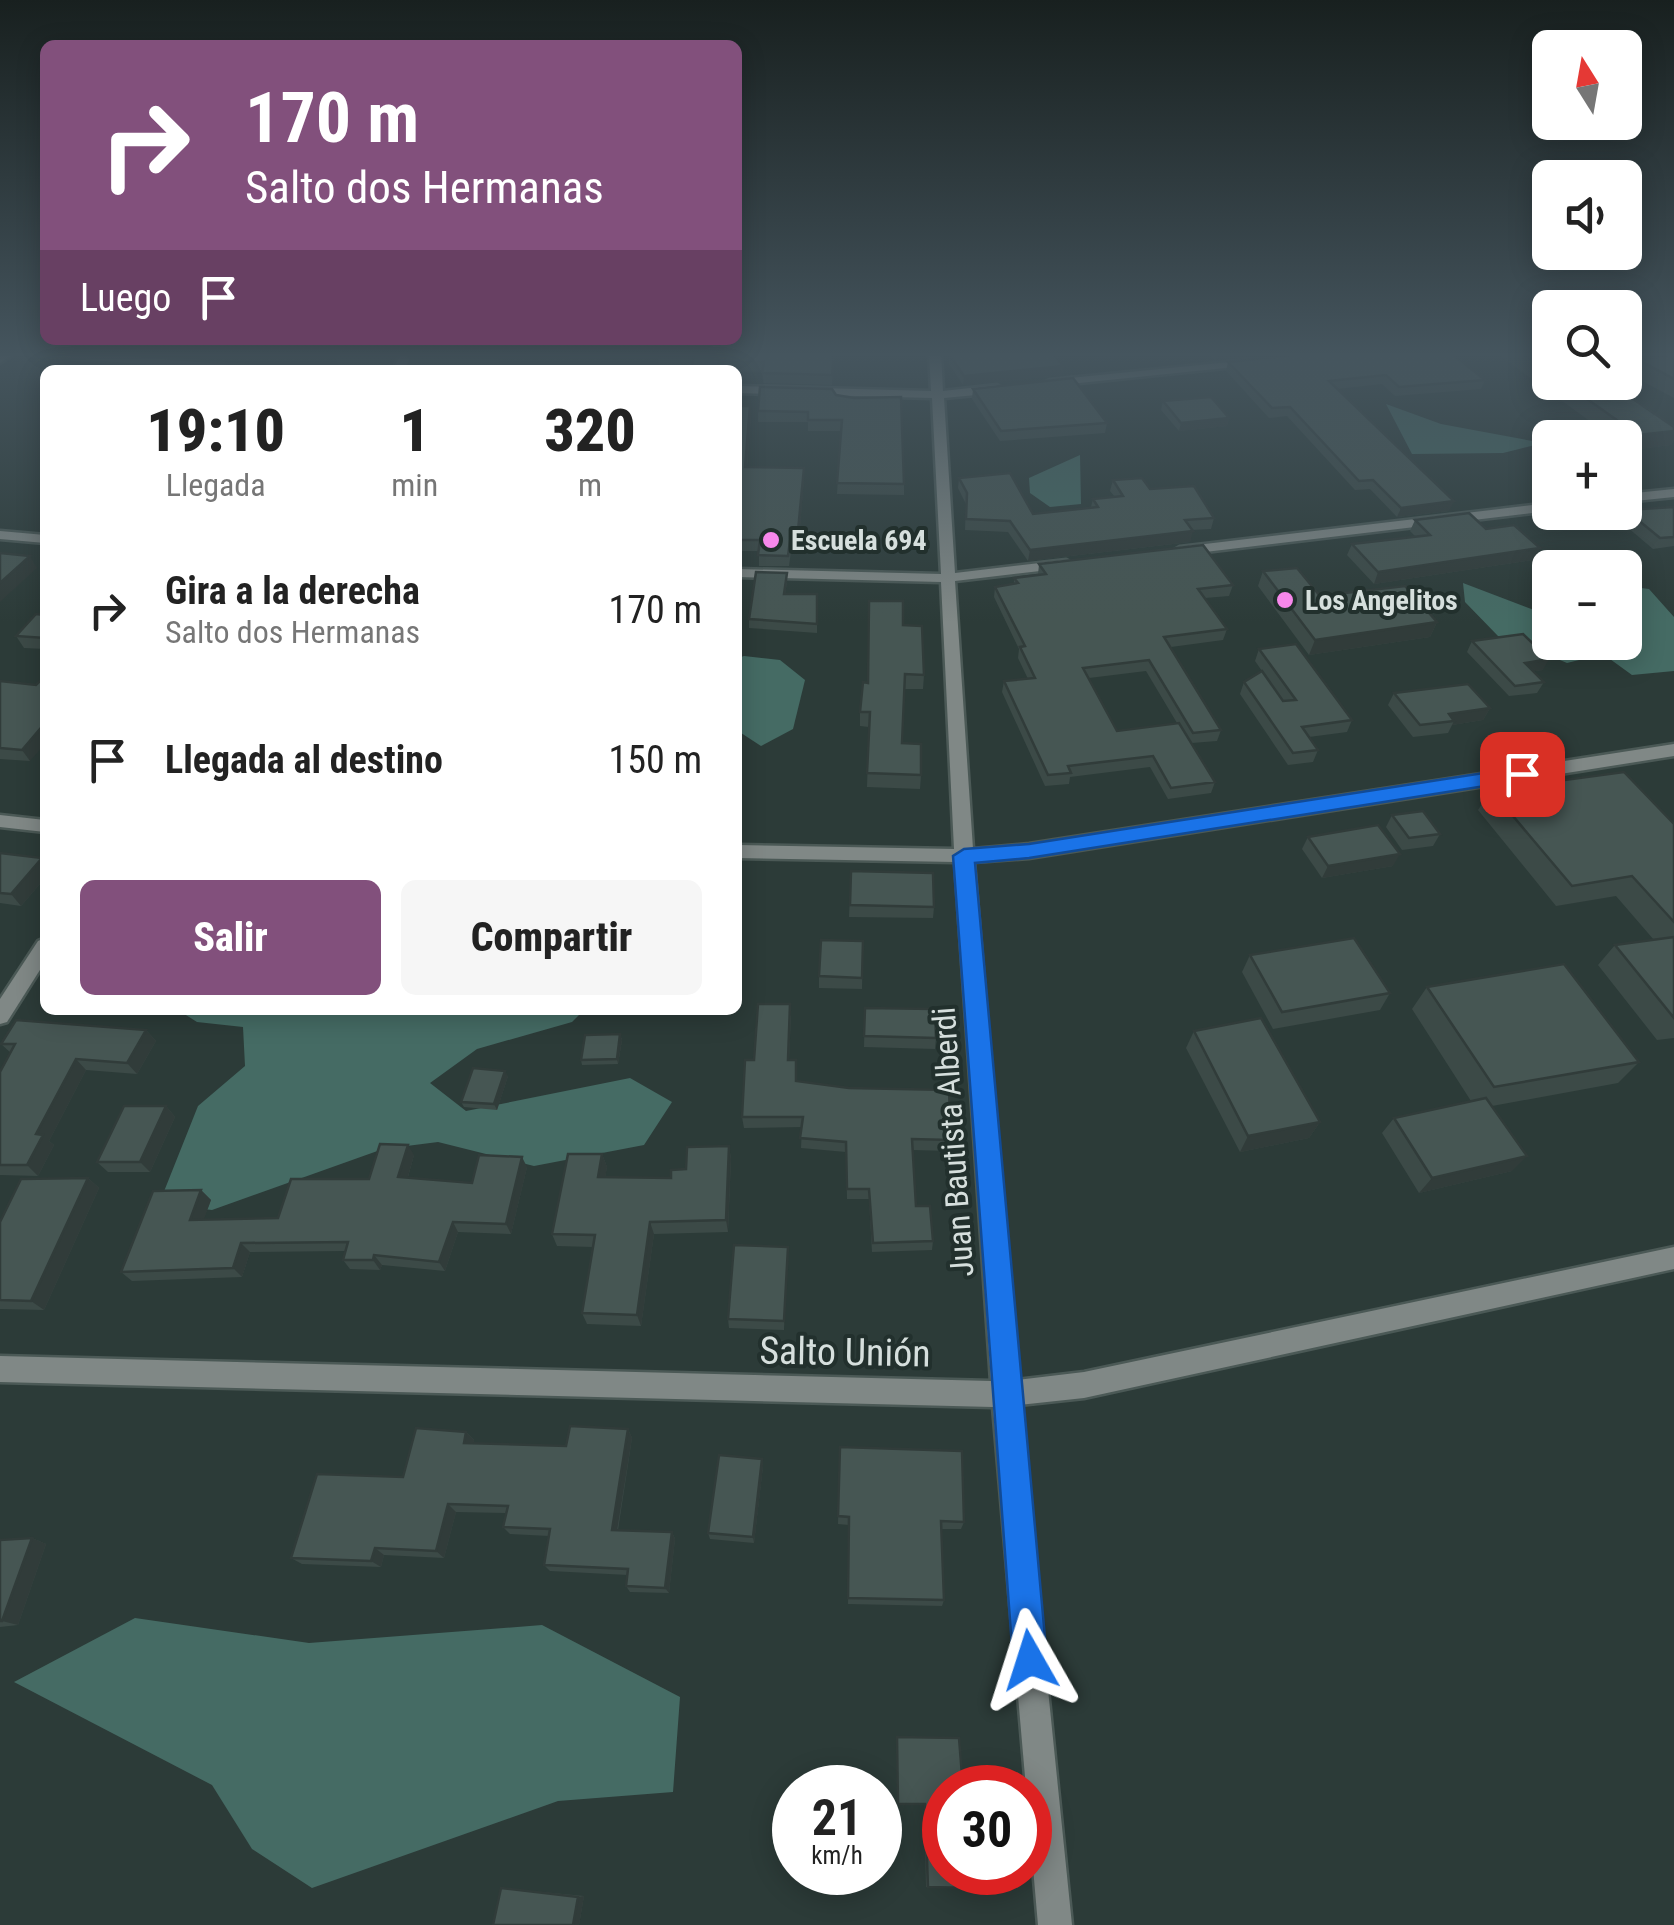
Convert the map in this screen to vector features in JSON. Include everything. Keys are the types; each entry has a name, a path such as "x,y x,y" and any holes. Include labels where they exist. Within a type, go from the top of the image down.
{"street":[{"name":"Juan Bautista Alberdi","path":"940,442 964,856 1006,1394 1055,1925"},
{"path":"1642,496 1674,493"},
{"path":"1160,553 1532,509"},
{"path":"0,535 40,539"},
{"path":"742,573 945,578 1082,562"},
{"path":"742,852 964,856 1029,851 1674,750"},
{"path":"0,821 40,825"},
{"path":"0,1016 40,954"},
{"name":"Salto Unión","path":"0,1369 1006,1394 1084,1385 1674,1258"}],"green space":[{"path":"1406,442 1532,442 1532,446 1503,453 1412,454"},
{"path":"1080,455 1081,504 1050,507 1030,493 1029,478"},
{"path":"1463,583 1532,609 1532,642 1498,636 1465,602"},
{"path":"1642,588 1649,589 1674,617 1674,671 1632,675 1611,660 1642,660"},
{"path":"742,657 780,660 805,680 793,729 761,746 742,734"},
{"path":"186,1015 579,1015 572,1022 477,1049 430,1083 466,1111 630,1078 672,1102 644,1145 534,1166 438,1142 383,1149 212,1210 159,1204 198,1106 245,1066 243,1027 197,1022"},
{"path":"135,1618 309,1643 542,1625 680,1697 673,1792 558,1801 312,1888 252,1849 212,1785 14,1682"}],"building":[{"path":"742,442 747,442 745,467 804,468 797,541 790,541 788,556 758,555 760,540 742,540"},
{"path":"840,442 903,442 904,484 837,483"},
{"path":"1322,442 1392,442 1454,501 1401,508 1373,480 1359,481"},
{"path":"1010,473 1033,514 1098,507 1093,499 1123,496 1113,480 1142,478 1150,489 1194,486 1214,518 1185,520 1193,531 1030,550 1010,521 966,519 967,493 959,478"},
{"path":"1674,507 1674,537 1660,538 1642,523 1642,509"},
{"path":"1469,513 1486,529 1514,525 1540,548 1378,572 1352,544 1430,535 1415,520"},
{"path":"1203,545 1233,585 1198,589 1227,629 1164,637 1221,730 1193,733 1149,660 1083,668 1117,731 1179,723 1215,782 1171,788 1153,756 1068,766 1071,773 1048,775 1004,681 1035,678 1020,647 1025,646 995,587 1018,583 1014,578 1046,574 1039,564"},
{"path":"0,553 30,556 0,583"},
{"path":"1297,568 1320,596 1405,586 1437,622 1315,640 1263,571"},
{"path":"756,572 787,573 784,594 817,594 817,624 749,619"},
{"path":"869,601 903,601 903,625 922,626 924,675 905,674 902,743 921,744 921,775 867,773 870,712 860,712 863,682 868,683"},
{"path":"36,614 40,614 40,638 16,636"},
{"path":"1523,634 1532,643 1532,660 1543,660 1525,663 1544,682 1515,686 1472,641"},
{"path":"1296,644 1352,720 1302,727 1318,750 1293,753 1244,682 1262,671 1283,701 1296,700 1259,649"},
{"path":"0,681 36,685 40,681 40,729 22,750 0,748"},
{"path":"1468,684 1490,708 1449,714 1454,721 1420,725 1394,693"},
{"path":"1624,772 1674,824 1674,922 1632,876 1572,886 1491,790"},
{"path":"1423,811 1440,834 1409,838 1392,815"},
{"path":"1378,825 1400,854 1328,866 1308,837"},
{"path":"0,853 40,858 11,894 0,893"},
{"path":"851,871 933,873 934,907 850,905"},
{"path":"1674,937 1674,1018 1615,945"},
{"path":"1354,938 1390,993 1282,1012 1250,955"},
{"path":"821,940 863,941 862,978 819,976"},
{"path":"1564,964 1639,1062 1494,1087 1427,987"},
{"path":"758,1004 790,1004 788,1060 796,1060 796,1081 849,1088 949,1090 951,1140 912,1139 916,1206 930,1206 933,1241 873,1243 869,1189 847,1189 846,1142 800,1138 803,1117 742,1117 745,1060 754,1060"},
{"path":"865,1008 935,1009 936,1038 864,1036"},
{"path":"1261,1018 1320,1122 1248,1136 1194,1031"},
{"path":"16,1020 146,1030 127,1063 76,1059 36,1134 43,1135 27,1165 0,1165 0,1072 15,1044 1,1044"},
{"path":"620,1034 617,1059 581,1060 585,1035"},
{"path":"473,1068 505,1071 494,1104 461,1102"},
{"path":"1486,1098 1527,1156 1432,1178 1394,1118"},
{"path":"124,1106 166,1106 140,1162 97,1162"},
{"path":"380,1144 408,1145 398,1177 472,1183 479,1155 522,1157 506,1224 453,1222 439,1262 374,1255 373,1260 343,1260 348,1242 241,1243 233,1268 121,1272 153,1191 201,1190 190,1220 278,1218 291,1179 369,1179"},
{"path":"729,1146 726,1220 650,1222 637,1315 582,1313 595,1235 552,1234 568,1154 602,1154 598,1177 671,1178 671,1170 686,1169 687,1147"},
{"path":"88,1178 31,1301 0,1300 0,1222 21,1179"},
{"path":"734,1245 788,1247 784,1321 728,1319"},
{"path":"570,1426 628,1429 612,1530 672,1532 665,1588 626,1586 628,1569 544,1565 550,1529 503,1527 508,1506 448,1504 436,1551 375,1548 371,1561 291,1558 317,1474 403,1477 416,1428 466,1432 464,1443 566,1446"},
{"path":"840,1447 962,1451 964,1522 941,1521 944,1600 848,1598 849,1517 838,1516"},
{"path":"719,1455 762,1459 753,1537 708,1533"},
{"path":"32,1538 2,1621 0,1621 0,1540"},
{"path":"897,1737 959,1738 961,1765 922,1765 922,1804 902,1804 902,1765 897,1765"},
{"path":"501,1888 578,1897 573,1925 493,1925"}],"place":[{"name":"Escuela 694","path":"771,540"},
{"name":"Los Angelitos","path":"1285,600"}],"route":[{"path":"1030,1660 964,856 1029,851 1522,774"}]}
